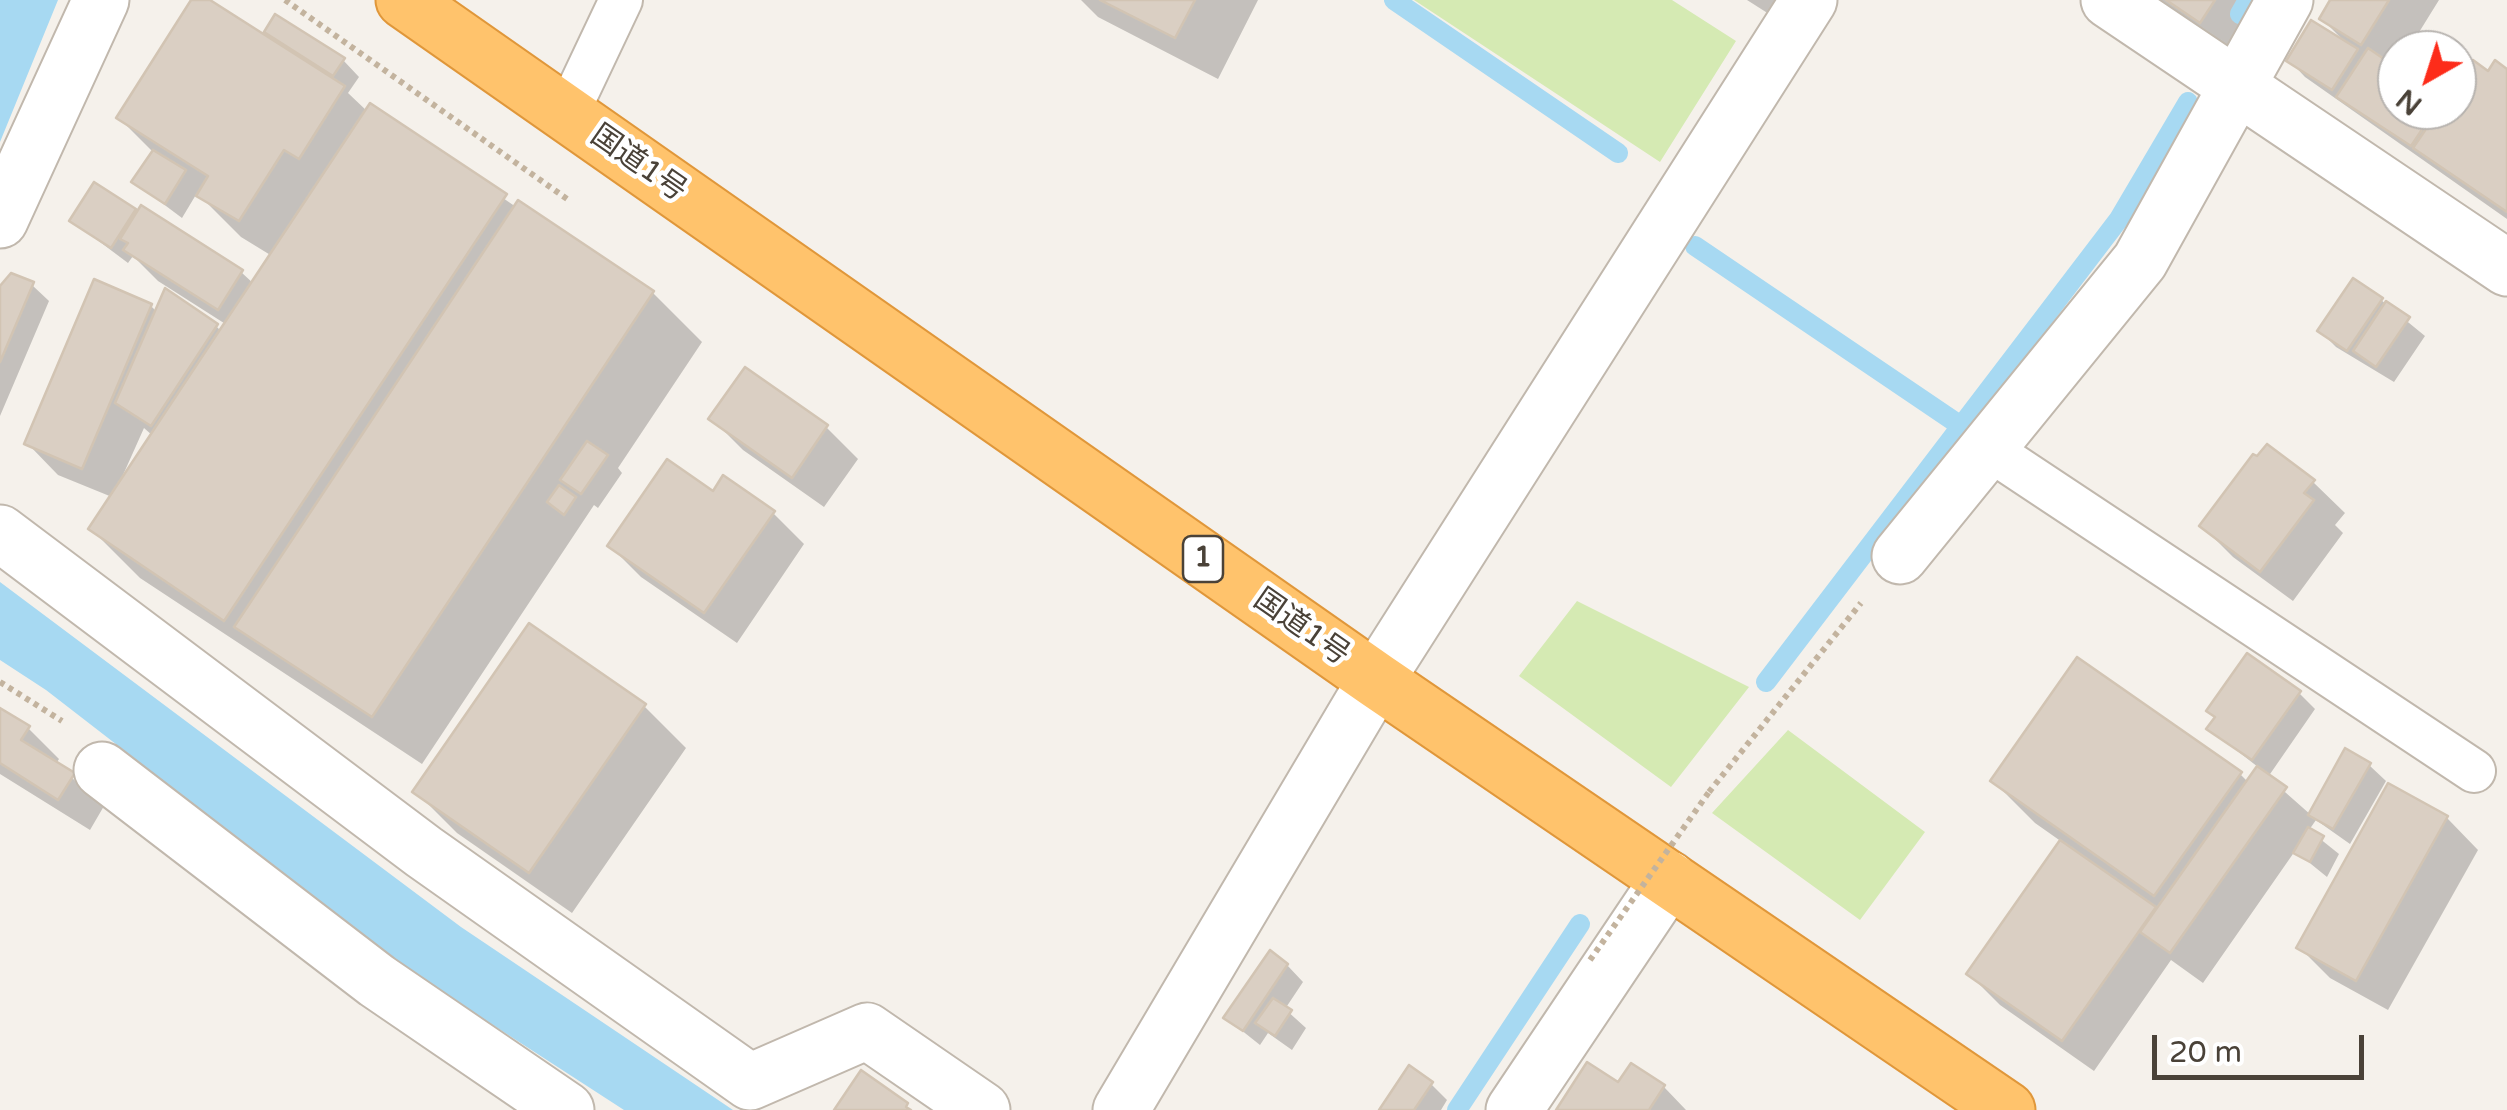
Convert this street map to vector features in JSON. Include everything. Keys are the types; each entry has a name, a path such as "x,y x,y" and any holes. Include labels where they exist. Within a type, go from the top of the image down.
{"highway":[{"name":"国道1号","path":"404,0 1376,680 2007,1110"}],"street":[{"path":"0,220 100,0"},
{"path":"1121,1110 1376,680 1809,0"},
{"path":"2109,0 2507,268"},
{"path":"1900,556 2140,261 2285,0"},
{"path":"0,533 424,852 750,1082 866,1031 982,1110"},
{"path":"102,770 377,981 566,1110"},
{"path":"1514,1110 1669,879"}],"lane":[{"path":"567,114 621,0"},
{"path":"1988,448 2474,770"}],"path":[{"path":"1590,960 1709,792 1900,556"}],"green space":[{"path":"1414,0 1672,0 1736,41 1660,162"},
{"path":"1577,601 1749,687 1671,787 1519,676"},
{"path":"1788,730 1925,832 1860,920 1712,813"}],"water":[{"path":"0,0 58,0 0,142"},
{"path":"0,582 461,927 733,1110 624,1110 408,970 46,690 0,660"}],"building":[{"path":"191,0 210,0 345,86 299,159 284,150 239,221 196,196 208,176 116,118"},
{"path":"1100,0 1195,0 1175,38"},
{"path":"2166,0 2215,0 2200,23"},
{"path":"2330,0 2389,0 2361,45 2319,19"},
{"path":"275,14 345,58 333,76 264,32"},
{"path":"2311,20 2358,49 2332,90 2286,61"},
{"path":"2368,48 2377,54 2377,124 2336,97"},
{"path":"2495,60 2507,69 2507,212 2413,148 2425,130 2477,130 2477,63 2488,71"},
{"path":"370,103 507,194 224,621 88,529"},
{"path":"2387,130 2422,130 2411,146"},
{"path":"153,150 186,170 165,204 131,182"},
{"path":"94,182 136,209 111,248 69,221"},
{"path":"518,200 654,291 372,717 234,627"},
{"path":"141,205 243,270 218,310 123,250 128,243 120,239"},
{"path":"11,273 34,282 0,362 0,286"},
{"path":"2353,278 2383,298 2347,351 2317,331"},
{"path":"94,279 152,304 82,469 24,444"},
{"path":"165,288 218,324 151,426 115,403"},
{"path":"2386,301 2410,317 2376,367 2353,351"},
{"path":"745,367 828,425 792,478 708,419"},
{"path":"587,441 608,455 581,494 560,480"},
{"path":"2267,444 2315,480 2304,493 2314,500 2260,572 2199,526 2253,454 2257,456"},
{"path":"667,459 713,491 723,475 775,511 704,613 607,546"},
{"path":"559,485 576,497 564,515 547,502"},
{"path":"529,623 646,704 529,873 412,792"},
{"path":"2247,653 2301,691 2252,760 2206,729 2215,717 2206,711"},
{"path":"2077,657 2242,772 2154,896 1990,781"},
{"path":"0,708 30,726 21,740 75,773 58,800 0,763"},
{"path":"2345,748 2371,763 2333,829 2308,815"},
{"path":"2257,766 2287,787 2170,953 2140,932"},
{"path":"2388,783 2448,816 2356,981 2296,948"},
{"path":"2308,827 2324,836 2310,862 2293,853"},
{"path":"2060,840 2156,907 2062,1041 1966,974"},
{"path":"1270,950 1288,964 1243,1031 1223,1018"},
{"path":"1273,998 1292,1010 1275,1036 1255,1023"},
{"path":"1587,1062 1618,1082 1631,1063 1665,1085 1649,1110 1556,1110"},
{"path":"1409,1065 1433,1082 1414,1110 1379,1110"},
{"path":"861,1070 908,1103 906,1107 911,1110 834,1110"}],"waterway":[{"path":"1394,0 1618,153"},
{"path":"2240,14 2248,0"},
{"path":"1766,682 2119,219 2188,102"},
{"path":"1695,246 1961,426"},
{"path":"1457,1110 1580,924"}]}
